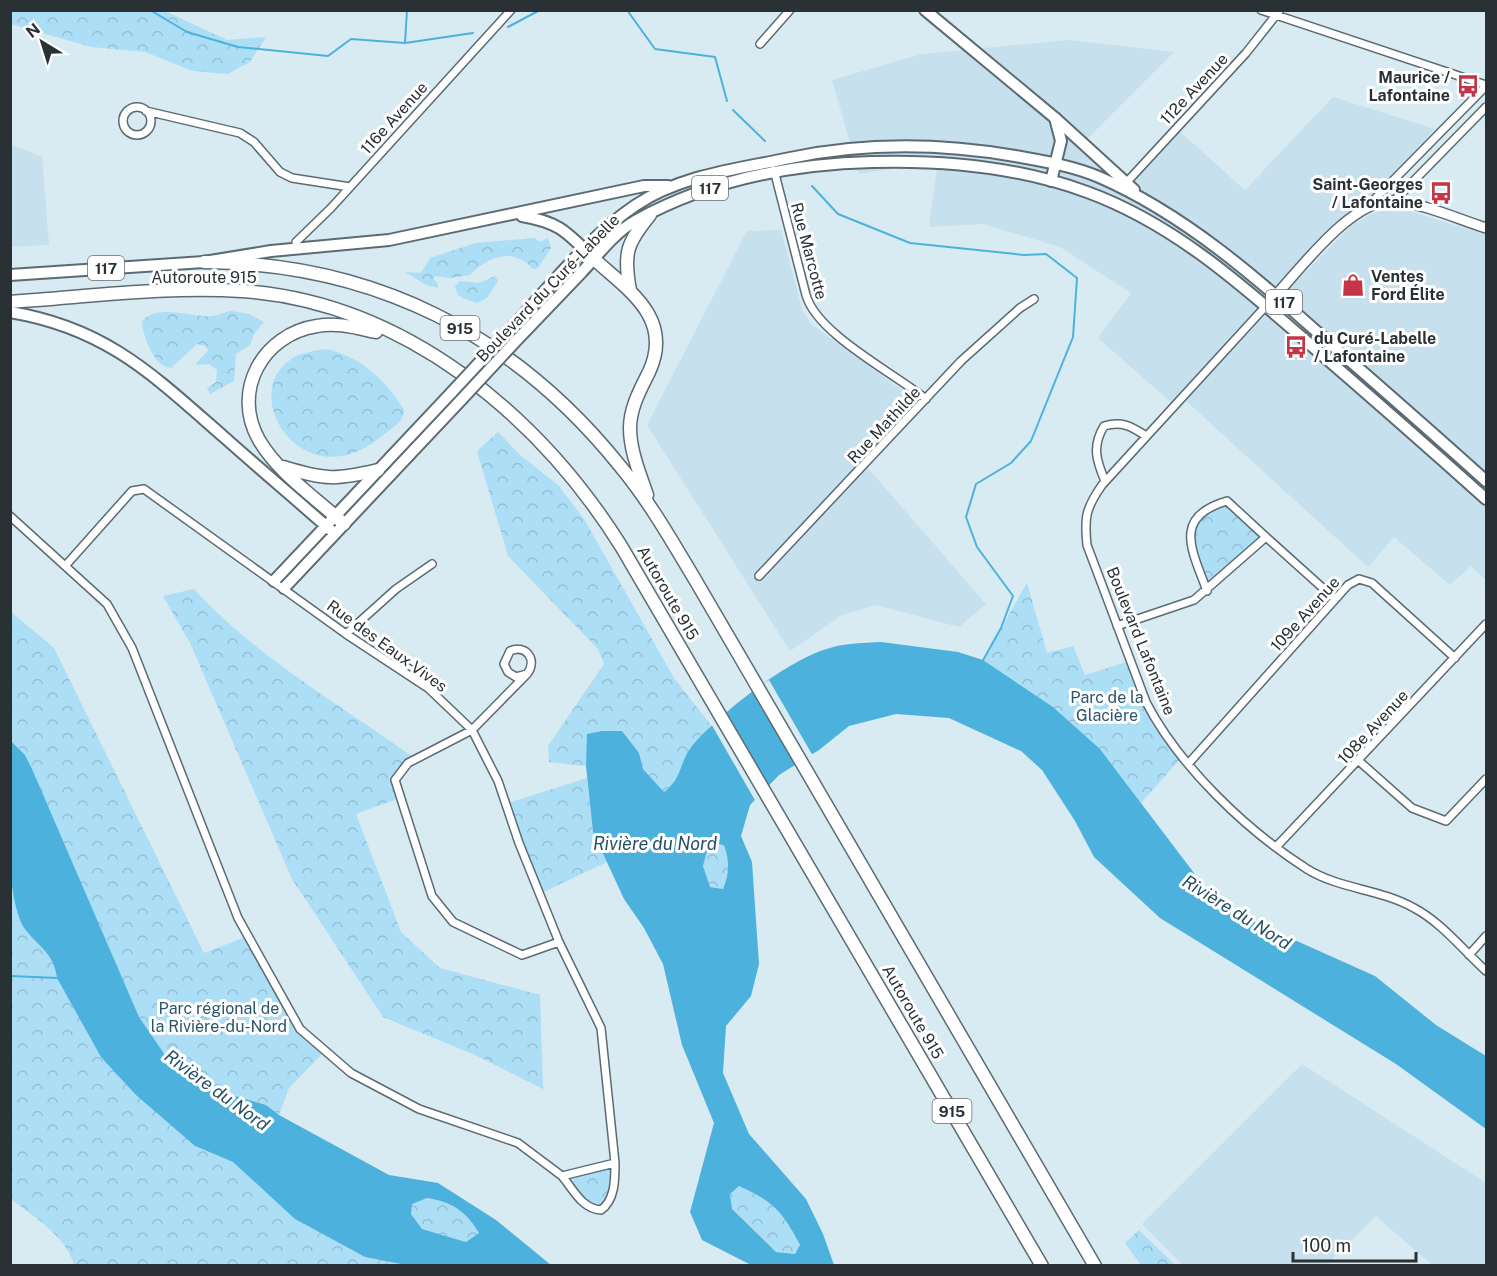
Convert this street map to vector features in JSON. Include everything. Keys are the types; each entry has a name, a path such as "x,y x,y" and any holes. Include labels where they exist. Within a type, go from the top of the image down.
{"highway":[{"path":"630,290 626,263 629,246 650,215"},
{"path":"589,254 630,290 649,314 656,336 653,361 635,402 630,427 634,455 653,510"},
{"name":"Autoroute 915","path":"204,262 276,264 332,275 394,296 452,323 506,356 557,397 608,451 653,510 758,686 1095,1266"},
{"name":"Autoroute 915","path":"10,302 173,291 243,291 319,305 395,335 456,369 492,396 529,429 564,466 621,546 1042,1266"},
{"path":"340,520 293,480 262,444 249,414 251,380 267,352 287,336 317,326 341,325 395,335"},
{"path":"282,466 325,479 378,470"},
{"path":"1060,1206 1104,1266"}],"main road":[{"path":"925,10 1055,118 1126,183 1156,207"},
{"path":"1051,181 1061,135 1055,118"},
{"name":"Boulevard du Curé-Labelle","path":"340,520 514,344 626,212 671,186 772,162 864,147 921,145 975,149 1055,163 1098,177 1156,207 1216,248 1276,295 1486,481"},
{"name":"Boulevard du Curé-Labelle","path":"334,534 340,520 378,470 504,336 589,254 634,222 699,191 775,173 836,163 925,161 972,166 1051,181 1089,193 1157,226 1208,258 1266,306 1486,499"},
{"path":"204,262 291,246 409,237 644,186 671,186"},
{"path":"516,214 554,223 589,254"},
{"name":"117","path":"10,274 204,262"},
{"path":"10,312 48,320 81,331 132,360 334,534"},
{"path":"1418,438 1427,428"},
{"path":"274,581 325,525 340,520"},
{"name":"117","path":"284,588 334,534"}],"street":[{"name":"116e Avenue","path":"291,246 350,187 511,10"},
{"path":"760,44 790,10"},
{"path":"1261,10 1279,13 1486,85"},
{"name":"112e Avenue","path":"1126,183 1279,13"},
{"name":"Boulevard Lafontaine","path":"1486,85 1369,205 1329,238 1146,436 1105,481 1088,506 1085,525 1087,545 1153,717 1188,764 1212,790 1308,870 1415,908 1486,971"},
{"path":"1486,106 1395,200 1486,228"},
{"path":"146,111 151,123 147,131 135,135 127,131 123,122 129,110 138,107 146,111 240,133 254,142 280,171 292,178 350,187"},
{"name":"Rue Marcotte","path":"772,162 806,295 814,314 825,326 926,399"},
{"name":"Boulevard Lafontaine","path":"1369,205 1395,200"},
{"name":"Rue Mathilde","path":"759,576 967,355 1020,308 1034,299"},
{"path":"1105,481 1096,459 1096,439 1104,426 1118,422 1131,426 1146,436"},
{"name":"Rue des Eaux-Vives","path":"10,516 107,604 132,648 238,918 300,1029 351,1073 419,1109 518,1143 562,1176 584,1204 592,1209 601,1210 609,1204 615,1181 615,1163 601,1028 559,942 519,843 498,781 472,730 428,688 346,633 144,489 132,490 66,565"},
{"path":"1207,591 1189,540 1192,524 1213,505 1227,501 1335,599"},
{"path":"1117,626 1194,600 1266,537"},
{"path":"346,633 396,590 432,564"},
{"name":"109e Avenue","path":"1188,764 1335,599 1348,585 1359,579 1372,583 1455,658"},
{"name":"108e Avenue","path":"1277,846 1360,762 1486,624"},
{"path":"1479,633 1486,639"},
{"path":"526,674 516,677 508,672 504,664 510,651 519,649 531,657 532,666 526,674 472,730 408,763 395,780 432,896 453,922 522,955 559,942"},
{"path":"1360,762 1412,808 1446,820 1486,779"},
{"path":"1469,955 1486,936"},
{"path":"562,1176 615,1163"}],"shaded area":[{"path":"1069,40 1174,52 1085,141 1129,184 1178,130 1245,190 1333,97 1435,129 1175,406 1098,338 1131,293 1060,247 983,224 929,227 938,162 859,174 832,80 922,54"},
{"path":"11,144 42,157 49,245 11,247"},
{"path":"1397,207 1486,235 1486,478 1281,297 1352,225 1373,213"},
{"path":"781,230 802,309 811,324 907,394 905,411 861,460 986,604 959,627 876,605 842,615 790,651 647,425 747,231"},
{"path":"1269,311 1486,505 1486,580 1471,566 1450,585 1394,537 1368,567 1185,400"},
{"path":"1302,1064 1486,1183 1486,1265 1432,1265 1376,1216 1326,1265 1183,1265 1142,1224"}],"green space":[{"path":"11,11 165,11 227,40 266,37 250,62 227,74 193,71 145,52 91,47 11,24"},
{"path":"535,238 540,242 548,238 551,248 538,268 533,269 517,258 500,257 484,263 470,275 451,278 435,276 433,278 438,288 426,285 405,272 421,273 430,258 476,243"},
{"path":"495,276 498,281 487,298 477,303 463,298 456,291 455,286 460,281 479,283"},
{"path":"231,311 249,314 264,322 254,334 250,345 236,354 234,381 210,394 207,388 216,382 217,370 209,364 197,365 196,363 208,351 206,346 197,344 171,368 160,363 145,338 142,321 157,313 176,312 212,316"},
{"path":"325,349 349,357 371,371 389,389 404,410 402,418 381,437 353,453 327,457 304,450 287,436 275,417 271,396 276,376 290,360 306,353"},
{"path":"498,432 520,455 558,485 584,519 674,678 711,725 690,749 676,783 664,792 643,769 639,753 588,734 586,766 549,762 548,746 604,664 598,649 508,556 477,451"},
{"path":"1227,501 1266,537 1207,591 1192,550 1192,526 1198,516 1209,508"},
{"name":"Parc de la Glacière","path":"1027,583 1047,653 1073,646 1085,675 1130,661 1146,702 1182,757 1141,803 1100,749 1053,707 983,660"},
{"path":"194,589 219,614 272,659 416,759 394,780 400,798 356,814 401,932 440,968 540,995 543,1089 475,1055 383,1017 292,879 190,643 163,596"},
{"name":"Parc régional de la Rivière-du-Nord","path":"10,611 54,648 204,953 248,936 300,1029 325,1051 289,1088 279,1115 266,1105 215,1090 172,1065 139,1017 25,755 11,741"},
{"path":"587,778 593,832 607,862 539,894 505,804"},
{"path":"708,843 725,845 728,868 723,889 709,887 703,866"},
{"path":"10,883 20,920 56,963 57,978 195,1146 233,1162 295,1219 365,1257 406,1265 74,1265 57,1236 11,1199"},
{"path":"615,1163 609,1204 592,1209 562,1176"},
{"path":"739,1186 761,1197 782,1216 800,1246 796,1254 776,1252 731,1209 730,1194"},
{"path":"427,1198 458,1208 480,1233 466,1242 422,1229 411,1214 412,1203"},
{"path":"1139,1230 1175,1265 1141,1265 1125,1243"}],"water":[{"name":"Rivière du Nord","path":"881,642 958,652 983,660 1053,707 1100,749 1219,906 1375,976 1436,1025 1486,1056 1486,1129 1396,1064 1160,918 1094,857 1075,821 1042,770 1021,751 949,718 896,714 849,726 819,750 779,775 750,805 741,836 752,862 759,964 751,996 726,1026 723,1073 749,1134 806,1199 823,1234 834,1265 751,1265 702,1240 690,1212 714,1123 682,1045 663,964 644,928 624,899 593,832 586,766 587,734 622,731 639,753 643,769 664,792 675,781 688,752 704,733 737,704 776,675 795,663 830,648","holes":["709,843 724,845 726,851 728,868 723,889 710,887 703,866","739,1186 761,1197 782,1216 800,1245 795,1254 776,1252 732,1209 730,1194"]},
{"name":"Rivière du Nord","path":"11,741 25,755 32,769 139,1017 172,1065 215,1090 266,1105 279,1115 389,1175 438,1183 496,1220 551,1265 406,1265 365,1257 295,1219 233,1162 195,1146 136,1095 101,1057 57,978 51,959 27,932 19,917 10,875 9,853","holes":["427,1198 458,1209 479,1233 466,1242 422,1229 411,1214 412,1204"]}],"pier":[{"path":"769,680 813,756 797,766 753,690"},
{"path":"725,711 770,788 756,802 710,722"}],"waterway":[{"path":"150,10 187,32 238,47 328,56 351,39 405,43 473,33"},
{"path":"405,43 407,10"},
{"path":"508,27 540,10"},
{"path":"627,10 655,49 715,57 727,101"},
{"path":"733,110 765,141"},
{"path":"812,186 838,214 910,243 1024,255 1046,254 1077,278 1073,337 1031,441 1011,463 976,484 966,517 977,547 1013,596 1001,628 982,662"},
{"name":"Rivière du Nord","path":"10,976 57,978"}],"place":[{"name":"Maurice / Lafontaine","path":"1468,86"},
{"name":"Saint-Georges / Lafontaine","path":"1441,193"},
{"name":"Ventes Ford Élite","path":"1353,285"},
{"name":"du Curé-Labelle / Lafontaine","path":"1296,347"}]}
